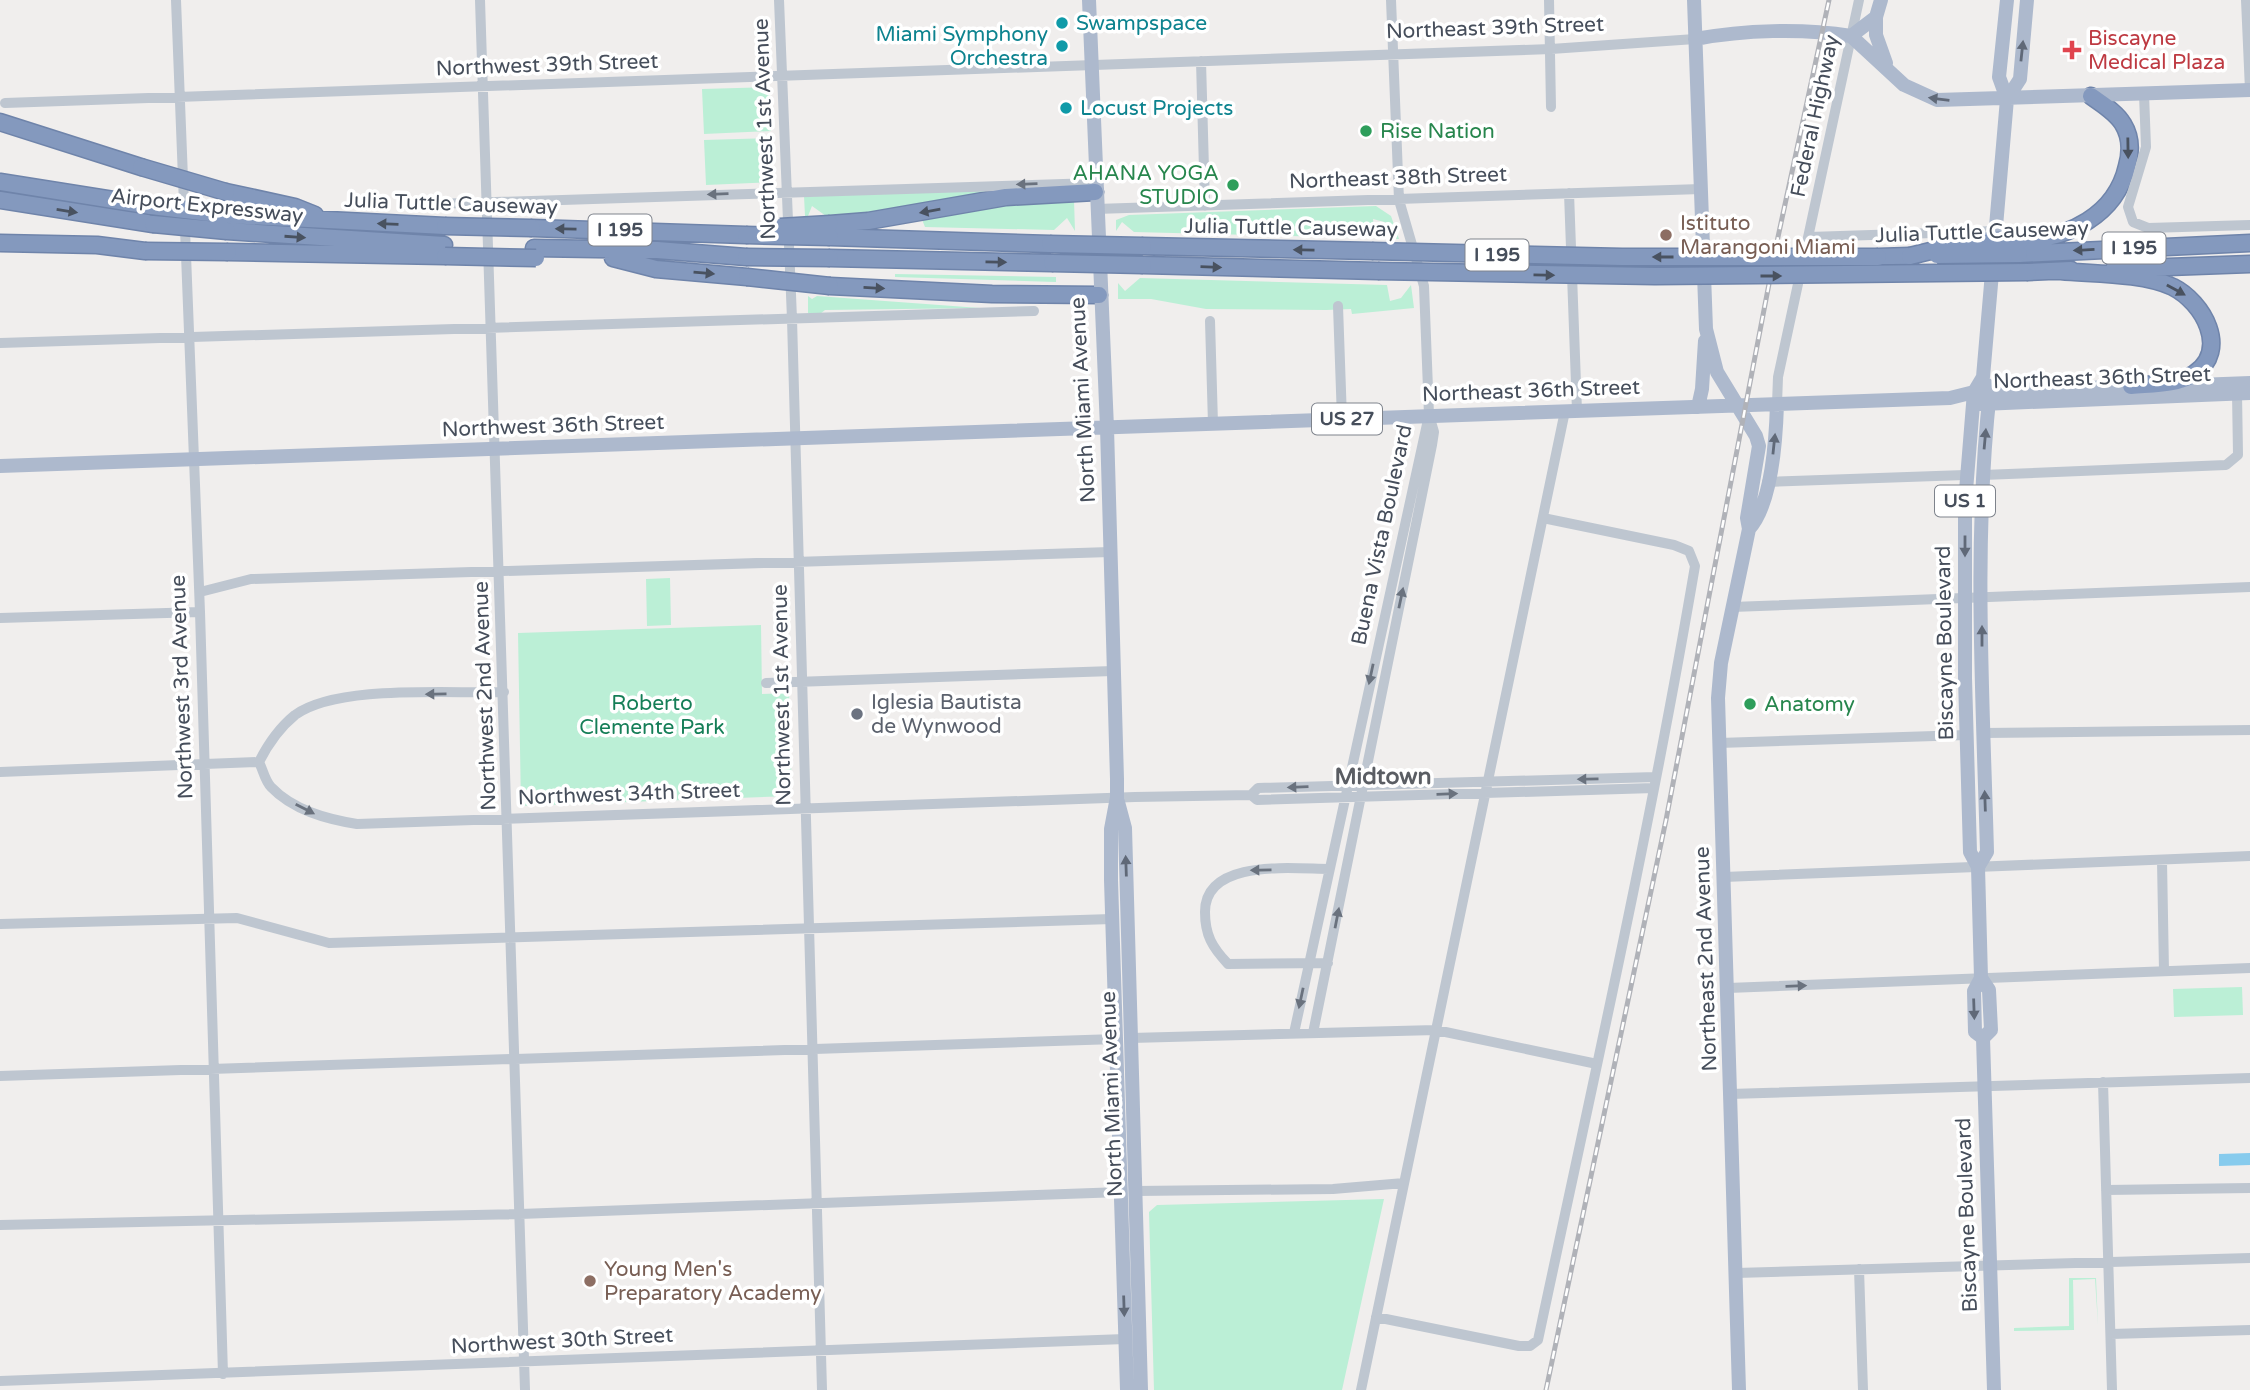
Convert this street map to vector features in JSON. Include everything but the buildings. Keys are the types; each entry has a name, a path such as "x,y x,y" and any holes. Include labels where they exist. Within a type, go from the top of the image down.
{"highway":[{"path":"2020,247 2087,222 2106,208 2119,189 2129,159 2127,132 2119,118 2091,96"},
{"path":"0,122 226,192 295,207 331,221"},
{"path":"0,133 54,140"},
{"name":"Airport Expressway","path":"0,182 227,215 331,221"},
{"path":"830,231 868,221 1006,197 1095,187"},
{"name":"Airport Expressway","path":"0,200 153,224 444,251"},
{"name":"Julia Tuttle Causeway","path":"331,221 708,232 830,231 1050,243 1622,257 1910,256 2020,247 2250,243"},
{"path":"0,243 97,245 145,251"},
{"path":"535,253 657,250 746,257"},
{"path":"0,253 444,251 613,258 746,257"},
{"name":"Julia Tuttle Causeway","path":"746,257 1655,276 2028,272 2250,264"},
{"path":"613,258 656,269 830,286 992,294 1099,295"},
{"path":"2061,271 2165,284 2190,299 2204,316 2211,344 2201,369 2177,381 2131,387"}],"main road":[{"name":"North Miami Avenue","path":"1089,0 1099,295 1107,428 1117,797 1111,829 1111,880 1127,1390"},
{"name":"Northeast 2nd Avenue","path":"1693,0 1706,329 1717,372 1759,446 1747,518 1749,529 1719,673 1739,1390"},
{"path":"1881,0 1875,17 1876,36 1889,70"},
{"name":"Biscayne Boulevard","path":"1994,1390 1983,1038 1991,1030 1989,990 1981,978 1978,867 1970,852 1966,734 1965,475 1973,398 1983,377 1996,231 2007,99 1999,77 2007,0"},
{"name":"Biscayne Boulevard","path":"2007,99 2020,79 2027,0"},
{"path":"1875,17 1851,36 1904,85 1928,98 2007,99 2250,90"},
{"name":"Northeast 39th Street","path":"1695,38 1717,34 1815,32 1851,36"},
{"path":"1698,407 1702,389 1706,329"},
{"path":"1983,377 1990,398"},
{"name":"Northeast 36th Street","path":"1990,398 2131,387 2250,383"},
{"name":"Northeast 36th Street","path":"1107,428 1957,398 2243,393"},
{"name":"Biscayne Boulevard","path":"1978,867 1987,852 1982,597 1983,475 1990,398"},
{"name":"Northeast 2nd Avenue","path":"1749,529 1757,520 1774,452 1777,404"},
{"name":"Northwest 36th Street","path":"0,466 1107,428"},
{"name":"North Miami Avenue","path":"1117,797 1125,828 1141,1390"},
{"path":"1111,880 1120,907 1124,1021 1131,1038"},
{"path":"1117,1063 1126,1093 1128,1174 1136,1191"},
{"path":"1121,1192 1129,1208 1130,1259 1139,1301"}],"street":[{"name":"Northwest 3rd Avenue","path":"176,0 201,612 223,1374"},
{"name":"Northwest 2nd Avenue","path":"480,0 525,1390"},
{"name":"Northwest 1st Avenue","path":"779,0 792,319 793,439 822,1390"},
{"path":"1391,0 1399,200 1424,286 1429,415"},
{"path":"1549,0 1551,107"},
{"name":"Federal Highway","path":"1777,404 1779,377 1859,0"},
{"path":"2246,0 2250,90"},
{"name":"Northeast 39th Street","path":"1091,64 1551,49 1695,38"},
{"path":"1201,61 1205,206"},
{"name":"Northwest 39th Street","path":"5,103 1091,64"},
{"path":"2144,94 2146,148 2128,207 2133,222 2148,228 2250,225"},
{"path":"403,205 787,191 1095,187"},
{"name":"Northeast 38th Street","path":"1096,209 1701,189"},
{"path":"1361,1390 1543,518 1571,411 1569,193"},
{"path":"1809,237 1996,231"},
{"path":"1338,306 1342,419"},
{"path":"0,343 1034,311"},
{"path":"1210,321 1213,424"},
{"path":"1983,475 2216,467 2235,461 2239,451 2243,393"},
{"name":"Buena Vista Boulevard","path":"1312,1033 1432,445 1434,432 1429,415"},
{"name":"Buena Vista Boulevard","path":"1294,1033 1429,415"},
{"path":"1767,482 1965,475"},
{"path":"1376,1317 1519,1346 1530,1346 1538,1340 1597,1063 1655,783 1695,566 1689,551 1674,545 1543,518"},
{"path":"200,592 251,579 1110,552"},
{"path":"1732,607 2250,587"},
{"path":"0,618 201,612"},
{"path":"766,683 1113,671"},
{"path":"0,772 259,762 269,742 296,715 322,702 358,695 504,692"},
{"path":"1983,733 2250,730"},
{"path":"1719,743 1966,734"},
{"name":"Northwest 34th Street","path":"259,762 270,786 303,809 331,820 357,824 1117,797 1251,795 1257,800 1346,791"},
{"path":"1346,791 1362,785 1487,787 1655,783"},
{"path":"1346,791 1359,797 1487,787"},
{"path":"1724,877 2250,856"},
{"path":"2162,861 2164,971"},
{"path":"1328,963 1228,964 1213,947 1205,930 1205,903 1214,889 1237,872 1329,869"},
{"path":"0,923 237,918 329,943 1112,919"},
{"path":"1728,988 2250,968"},
{"path":"1131,1038 1436,1030 1597,1063"},
{"path":"0,1076 1116,1039"},
{"path":"1730,1094 2250,1078"},
{"path":"2103,1082 2112,1390"},
{"path":"1136,1191 1333,1189 1404,1183"},
{"path":"2106,1190 2250,1188"},
{"path":"0,1225 520,1214 817,1201 1121,1192"},
{"path":"1736,1273 2250,1258"},
{"path":"1859,1269 1863,1390"},
{"path":"2111,1335 2250,1330"},
{"name":"Northwest 30th Street","path":"0,1381 1125,1339"}],"green space":[{"path":"769,87 771,131 704,134 702,89"},
{"path":"771,138 773,182 706,185 704,140"},
{"path":"1042,187 895,211 826,216 812,206 808,216 805,216 804,196"},
{"path":"1074,200 1075,231 1067,218 1054,230 925,227 921,217 1000,203"},
{"path":"1376,206 1391,216 1399,239 1395,239 1388,223 1373,219 1375,238 1134,232 1122,222 1116,231 1116,220 1129,215"},
{"path":"895,274 1056,277 1056,282 895,277"},
{"path":"1140,278 1387,285 1390,301 1401,298 1411,285 1414,308 1352,314 1351,309 1206,309 1151,299 1118,299 1118,283 1125,291"},
{"path":"808,296 812,299 817,296 980,308 825,310 820,314 808,313"},
{"path":"670,578 671,625 647,626 646,579"},
{"name":"Roberto Clemente Park","path":"761,625 762,694 789,693 792,796 521,806 518,633"},
{"path":"2242,987 2243,1015 2174,1017 2173,989"},
{"path":"1384,1199 1342,1390 1154,1390 1149,1212 1157,1205"},
{"path":"2069,1278 2096,1278 2098,1325 2095,1279 2073,1280 2074,1330 2014,1331 2014,1328 2069,1326"}],"water":[{"path":"2250,1153 2250,1165 2219,1166 2219,1154"}],"railway":[{"path":"1546,1390 1666,820 1778,237 1829,0"}],"place":[{"name":"Swampspace","path":"1062,23"},
{"name":"Miami Symphony Orchestra","path":"1062,46"},
{"name":"Biscayne Medical Plaza","path":"2072,50"},
{"name":"Locust Projects","path":"1066,108"},
{"name":"Rise Nation","path":"1366,131"},
{"name":"AHANA YOGA STUDIO","path":"1233,185"},
{"name":"Istituto Marangoni Miami","path":"1666,235"},
{"name":"Anatomy","path":"1750,704"},
{"name":"Iglesia Bautista de Wynwood","path":"857,714"},
{"name":"Young Men's Preparatory Academy","path":"590,1281"}],"district":[{"name":"Midtown","path":"1383,777"}]}
